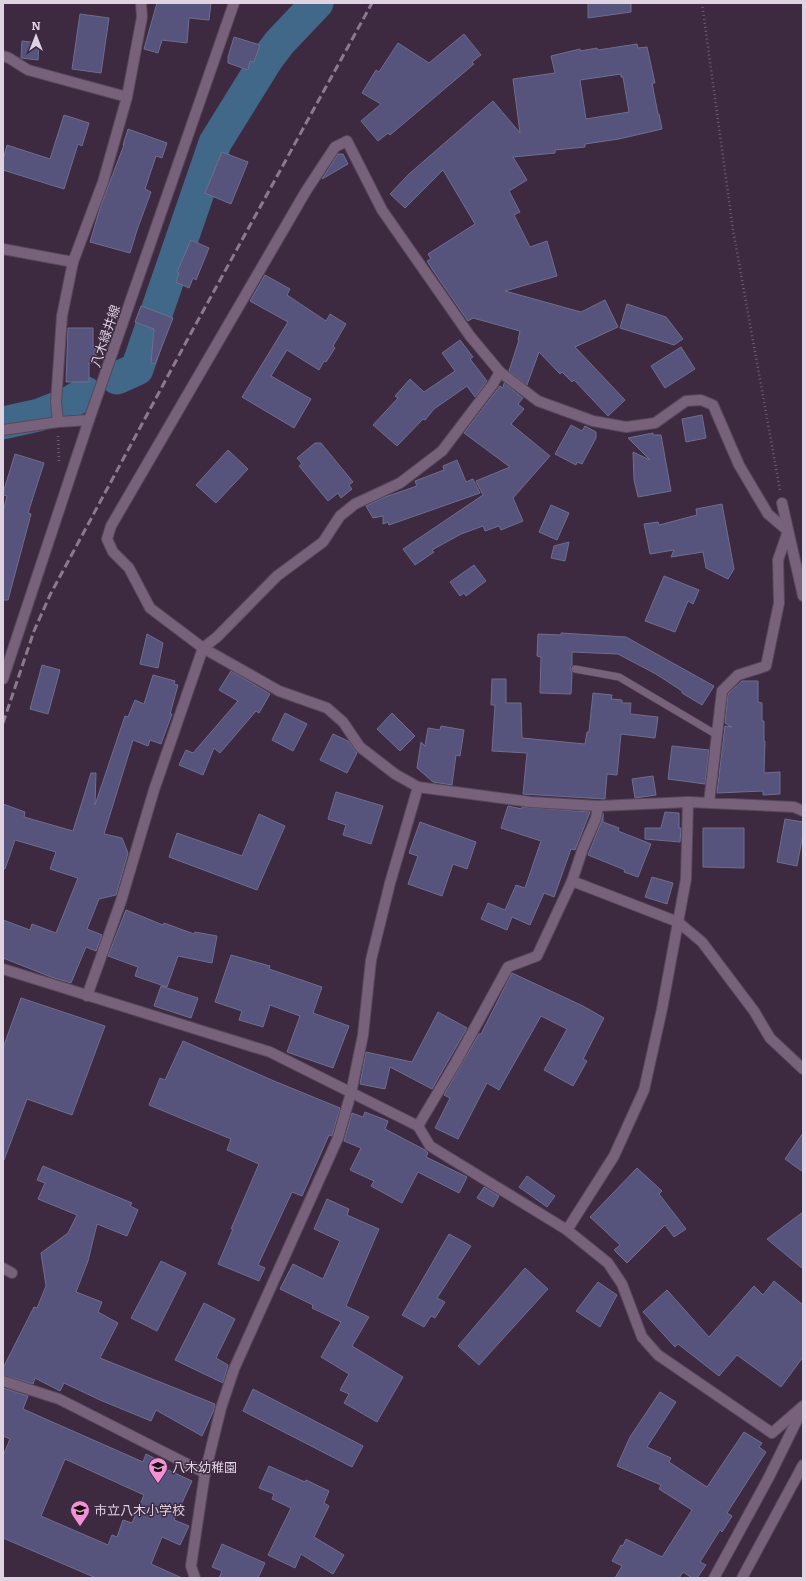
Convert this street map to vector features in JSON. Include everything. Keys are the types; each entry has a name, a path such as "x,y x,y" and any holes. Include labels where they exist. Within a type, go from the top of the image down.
{"street":[{"path":"57,418 56,402 62,316 73,262 103,182 126,97 142,17 141,3"},
{"name":"八木緑井線","path":"3,679 89,420 234,3"},
{"path":"3,56 28,70 126,97"},
{"path":"788,531 768,514 739,465 713,405 701,400 686,401 655,423 626,426 592,421 538,401 500,372 470,336 382,210 347,141 335,147 306,191 262,264 111,526 107,539 113,552 128,568 150,608 203,648 279,691 327,708 343,722 360,746 395,774 418,787 531,802 598,806 688,802 794,807 803,811"},
{"path":"3,249 73,262"},
{"path":"87,996 121,900 154,790 203,648 217,637 277,576 323,542 340,516 355,504 400,483 442,451 493,384 500,372"},
{"path":"3,430 57,418 89,420"},
{"path":"782,503 803,596"},
{"path":"709,803 722,691 738,675 766,666 779,603 778,560 788,531"},
{"path":"195,1578 191,1566 205,1473 221,1408 234,1369 338,1138 351,1093 363,1034 371,960 390,883 418,787"},
{"path":"567,1230 614,1156 644,1090 662,1009 686,879 688,802"},
{"path":"418,1126 456,1062 508,967 537,956 572,881 583,848 596,818 598,806"},
{"path":"572,881 678,922 702,942 754,1011 770,1038 803,1069"},
{"path":"3,969 270,1052 418,1126 430,1146 567,1230 608,1263 622,1284 642,1337 658,1356 772,1433 803,1407"},
{"path":"3,1268 12,1273"},
{"path":"3,1381 59,1399 205,1473"},
{"path":"714,1578 769,1477 803,1407"},
{"path":"742,1578 803,1465"}],"lane":[{"path":"576,669 619,677 717,735"}],"path":[{"path":"702,3 733,230 782,503"},
{"path":"57,418 60,466"}],"building":[{"path":"157,3 211,3 209,20 189,18 187,43 162,40 158,53 144,49"},
{"path":"588,3 631,3 631,12 588,18"},
{"path":"80,14 109,18 101,73 72,69"},
{"path":"464,34 481,55 472,62 474,64 390,135 388,133 378,141 361,121 381,104 362,93 376,70 379,72 398,43 429,63"},
{"path":"234,37 260,45 254,62 250,61 248,70 228,63 228,57"},
{"path":"22,41 39,43 38,60 21,58"},
{"path":"637,44 638,48 647,47 655,83 652,83 662,129 619,139 585,144 585,147 555,150 555,153 513,157 527,180 509,191 520,212 514,215 530,247 547,241 557,276 505,291 581,312 605,300 618,327 575,347 625,400 608,416 574,380 572,382 562,372 560,374 539,352 527,385 509,371 519,340 520,331 473,318 468,321 434,272 427,261 431,259 428,254 475,224 443,170 405,208 390,194 409,174 493,101 520,133 513,79 555,73 551,56 580,49 580,51 597,48 598,50","holes":["621,74 621,77 623,77 629,112 586,119 580,80"]},
{"path":"64,115 89,123 82,146 78,144 64,189 3,170 3,160 7,145 50,159"},
{"path":"128,129 167,143 162,158 156,156 145,189 151,192 130,253 90,242 101,205 124,145"},
{"path":"222,152 248,162 231,204 205,193"},
{"path":"338,154 343,154 348,164 322,179"},
{"path":"191,240 209,248 196,280 193,278 189,288 176,282 179,273 177,272"},
{"path":"265,275 290,289 287,295 326,321 330,314 346,324 333,346 335,348 326,362 324,361 319,370 287,350 271,376 311,399 294,428 242,397 288,322 250,301"},
{"path":"627,304 666,317 683,339 674,345 620,328"},
{"path":"141,306 173,318 155,364 151,363 154,329 135,322"},
{"path":"68,328 93,328 93,346 96,346 96,363 89,363 89,382 66,382"},
{"path":"460,340 473,357 470,359 487,381 475,397 467,386 434,409 425,420 423,419 397,446 373,425 398,398 395,396 410,379 424,392 455,371 442,353"},
{"path":"681,347 695,369 665,388 651,366"},
{"path":"504,383 523,398 518,404 524,409 511,424 550,456 513,498 523,521 501,530 499,526 485,531 483,526 461,534 432,550 434,552 415,565 403,549 483,495 476,481 510,467 464,433 500,386 503,388"},
{"path":"702,415 706,438 686,442 682,419"},
{"path":"571,425 582,431 585,426 596,432 596,438 582,464 577,462 576,465 555,454"},
{"path":"653,433 653,435 661,435 671,491 638,497 634,480 633,452 650,460 628,438"},
{"path":"315,443 321,443 353,482 349,485 352,489 341,498 338,493 328,501 299,466 302,464 297,458"},
{"path":"228,450 248,469 216,503 196,485"},
{"path":"15,454 44,463 28,513 31,514 8,600 3,600 3,512 7,496 3,495 3,493"},
{"path":"457,460 466,482 473,479 480,493 389,525 388,522 383,524 383,516 373,518 366,506 385,497 417,486 415,481 444,470 443,466"},
{"path":"722,504 734,569 728,579 706,568 703,552 671,557 674,550 650,554 644,524 658,522 659,525 697,515 696,509"},
{"path":"551,505 569,513 557,540 539,532"},
{"path":"569,542 565,561 551,558 554,546"},
{"path":"474,565 486,581 466,596 464,593 460,596 450,582"},
{"path":"664,576 699,590 693,604 688,601 675,632 645,621"},
{"path":"561,633 626,637 714,686 702,705 682,693 682,691 656,674 618,654 572,652 572,665 570,668 572,673 571,694 540,693 541,657 537,656 538,634 561,635"},
{"path":"147,634 163,643 158,668 140,664"},
{"path":"42,665 60,670 48,714 30,709"},
{"path":"231,671 270,694 259,713 256,711 220,753 214,748 203,775 179,765 186,750 193,753 238,701 219,690"},
{"path":"153,675 175,681 174,684 178,685 170,714 172,714 161,744 150,740 148,746 133,740 104,834 122,838 128,853 116,895 99,899 87,929 102,935 96,951 86,947 71,983 51,977 3,958 3,920 30,930 32,924 56,933 78,878 50,869 56,852 15,840 5,869 3,869 3,804 25,812 24,817 73,831 91,773 96,773 95,805 125,716 128,717 135,700 144,704"},
{"path":"492,679 506,679 506,703 521,703 522,738 585,744 587,732 589,732 593,693 612,695 611,699 622,700 622,703 631,703 630,714 658,717 655,738 621,734 617,775 607,774 605,799 523,794 527,753 492,751 495,705 491,705"},
{"path":"742,681 758,681 758,702 762,703 762,721 764,721 764,773 780,772 780,794 763,795 763,791 717,793 725,726 732,727 725,723 728,694"},
{"path":"285,713 307,724 293,751 272,740"},
{"path":"392,713 415,736 400,751 377,729"},
{"path":"441,726 464,730 460,756 456,755 452,785 433,782 417,768 421,742 425,746 428,728 440,730"},
{"path":"333,734 348,741 357,753 347,773 320,760"},
{"path":"672,746 709,750 705,784 668,779"},
{"path":"653,776 656,795 635,798 632,779"},
{"path":"336,792 383,806 371,844 343,835 346,825 328,819"},
{"path":"508,806 522,809 522,807 590,812 575,850 571,849 554,897 544,893 530,925 512,917 507,930 481,919 488,903 505,910 516,885 525,888 541,841 501,828"},
{"path":"665,812 679,813 679,828 681,828 680,842 645,839 645,828 661,828"},
{"path":"603,813 603,822 619,828 618,831 651,844 638,877 588,855 602,820"},
{"path":"259,814 285,826 257,890 169,857 177,833 242,856"},
{"path":"785,819 803,822 803,834 797,866 777,862"},
{"path":"420,822 476,842 467,869 453,864 442,896 408,884 418,856 409,853"},
{"path":"703,828 744,828 744,868 703,867"},
{"path":"652,877 673,883 667,904 645,897"},
{"path":"126,910 163,925 164,923 194,934 195,932 217,936 212,963 178,956 167,987 135,976 138,967 108,956"},
{"path":"231,955 270,966 269,969 322,987 313,1013 349,1026 333,1068 287,1052 300,1016 270,1005 263,1027 239,1020 242,1011 215,1002"},
{"path":"512,973 583,1006 604,1018 583,1059 587,1061 573,1086 544,1070 567,1029 541,1016 499,1090 487,1083 458,1139 435,1128 450,1098 444,1095 479,1034 481,1034"},
{"path":"161,986 198,998 191,1018 154,1006"},
{"path":"21,998 105,1026 72,1115 27,1099 4,1160 3,1048"},
{"path":"438,1012 467,1028 432,1089 390,1067 385,1089 360,1084 366,1052 412,1062"},
{"path":"183,1041 340,1108 332,1136 329,1135 302,1196 292,1192 258,1265 265,1268 259,1281 218,1264 233,1229 231,1229 259,1164 227,1150 231,1139 149,1105 160,1078 165,1080"},
{"path":"365,1112 388,1121 385,1129 425,1150 428,1153 426,1157 467,1177 459,1193 418,1172 402,1203 371,1186 374,1181 350,1170 361,1148 344,1141 352,1113 363,1117"},
{"path":"803,1133 803,1172 785,1159"},
{"path":"43,1166 132,1203 130,1206 138,1210 127,1236 97,1224 88,1261 76,1292 102,1302 98,1312 118,1323 100,1358 215,1404 202,1436 156,1410 151,1421 64,1383 60,1391 35,1378 33,1384 3,1375 3,1368 34,1307 37,1308 46,1286 41,1253 68,1233 77,1215 38,1199 45,1183 37,1180"},
{"path":"637,1168 662,1191 659,1194 686,1229 674,1237 665,1225 627,1263 614,1250 620,1245 590,1217"},
{"path":"527,1176 555,1196 547,1207 519,1187"},
{"path":"484,1187 499,1196 493,1207 477,1198"},
{"path":"327,1199 349,1209 347,1215 379,1229 346,1306 369,1317 352,1346 403,1377 377,1422 344,1403 349,1394 340,1390 349,1374 321,1357 341,1322 312,1308 313,1305 280,1289 293,1264 323,1279 340,1241 314,1229"},
{"path":"803,1212 803,1269 767,1239"},
{"path":"449,1234 471,1246 437,1298 445,1302 435,1318 431,1316 424,1327 402,1315"},
{"path":"161,1261 186,1273 157,1331 131,1318"},
{"path":"525,1268 548,1289 479,1365 458,1346"},
{"path":"774,1281 803,1305 803,1357 781,1387 737,1355 719,1376 678,1344 675,1347 643,1312 667,1290 709,1337 754,1286 763,1295"},
{"path":"598,1282 617,1295 600,1327 576,1311"},
{"path":"204,1303 235,1319 216,1358 228,1365 223,1383 175,1360"},
{"path":"3,1388 28,1396 23,1409 143,1462 146,1454 166,1464 164,1468 192,1481 174,1520 189,1526 180,1545 162,1537 151,1564 182,1578 96,1578 3,1538 3,1456 10,1439 3,1436","holes":["65,1459 144,1495 132,1523 123,1520 117,1537 112,1535 108,1545 41,1516"]},
{"path":"253,1389 363,1446 352,1467 243,1411"},
{"path":"660,1392 676,1402 647,1447 671,1458 669,1462 707,1487 744,1432 762,1443 759,1447 766,1452 727,1513 732,1516 722,1532 720,1530 700,1562 706,1565 697,1578 692,1578 683,1572 679,1578 615,1578 622,1566 612,1561 621,1545 623,1546 626,1539 662,1557 692,1510 659,1489 661,1485 617,1466 630,1437"},
{"path":"269,1466 305,1482 306,1480 329,1491 324,1503 329,1506 314,1537 344,1555 333,1574 301,1554 295,1568 268,1555 291,1508 272,1499 274,1494 259,1488"},
{"path":"222,1544 265,1563 258,1578 219,1578 222,1571 212,1567"}],"waterway":[{"path":"117,378 137,369 215,143 267,59 280,42 317,3"},
{"path":"3,423 39,415 67,404 86,393"}],"railway":[{"path":"3,723 34,631 50,595 191,333 372,3"}],"place":[{"name":"八木幼稚園","path":"158,1484"},
{"name":"市立八木小学校","path":"80,1527"}]}
